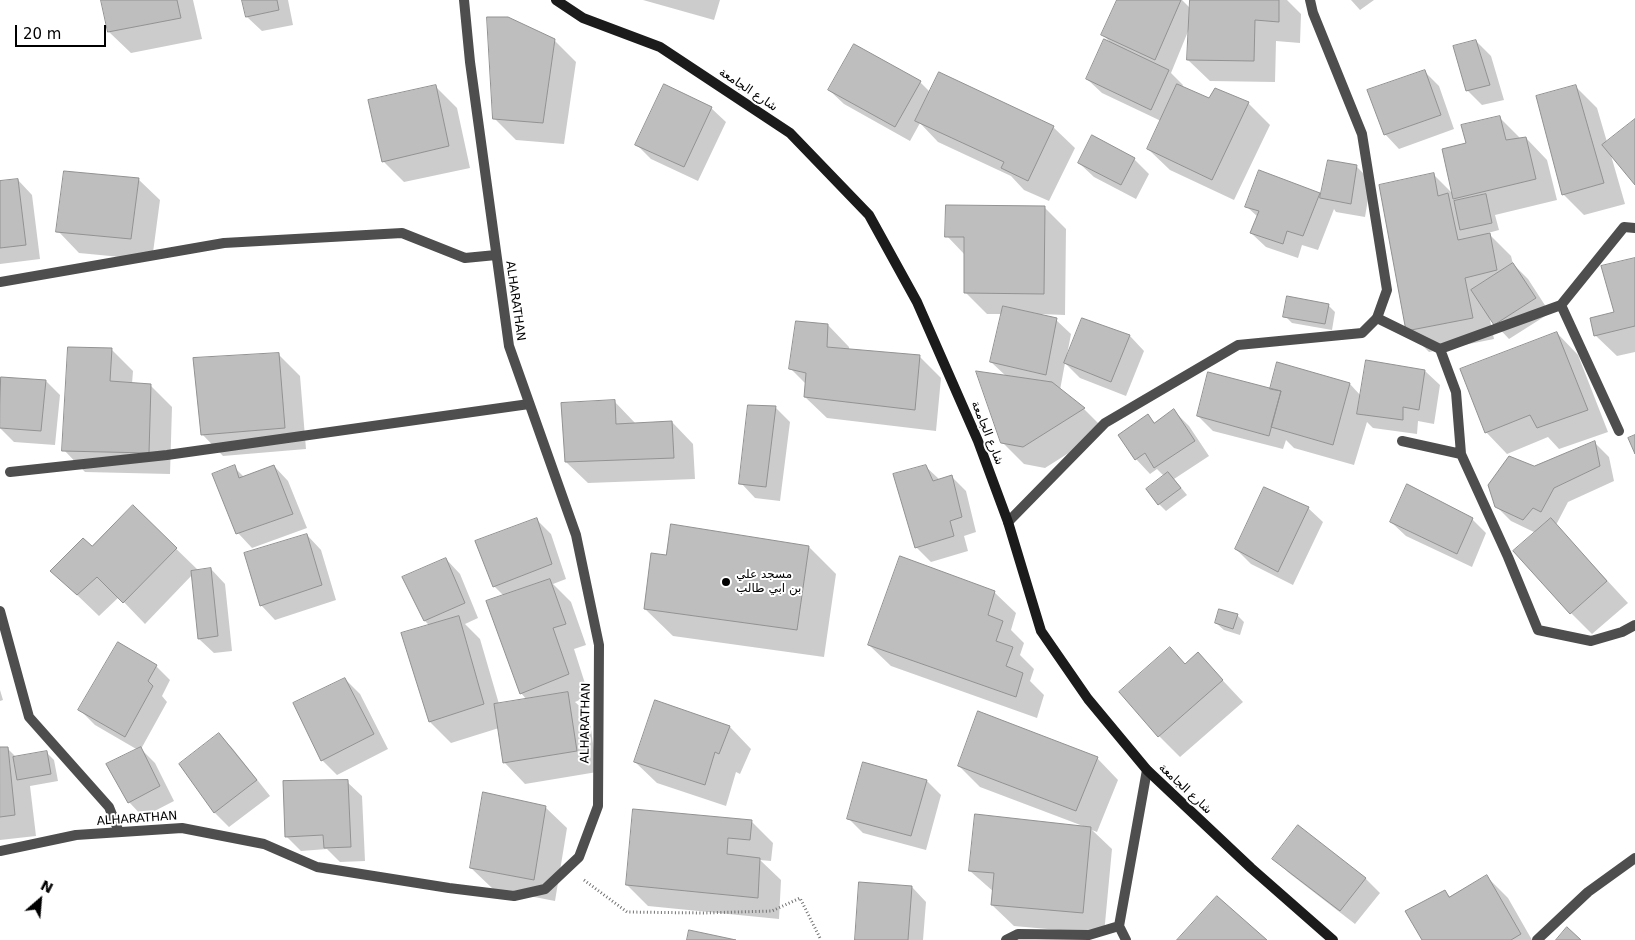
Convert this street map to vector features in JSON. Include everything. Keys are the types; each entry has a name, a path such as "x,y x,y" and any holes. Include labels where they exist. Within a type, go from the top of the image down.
{"main road":[{"name":"شارع الجامعة","path":"556,0 583,18 660,47 790,133 869,215 917,302 978,441 1008,522 1041,631 1088,699 1147,770 1252,868 1333,940"}],"street":[{"name":"ALHARATHAN","path":"0,851 76,835 182,828 264,844 317,867 449,888 514,896 545,889 579,857 598,806 599,645 576,535 509,346 470,62 464,0"},
{"path":"1008,522 1105,423 1238,345 1362,334 1377,318 1387,290 1362,134 1313,13 1310,0"},
{"path":"1440,349 1561,305 1624,227 1635,228"},
{"path":"0,282 224,244 402,233 465,258 496,255"},
{"path":"1561,305 1619,431"},
{"path":"1377,318 1440,349 1456,392 1461,454 1508,557 1538,630 1591,641 1622,632 1635,624"},
{"path":"10,472 167,455 530,404"},
{"path":"1402,441 1461,454"},
{"path":"0,611 29,717 109,806 119,832"},
{"path":"1126,940 1119,926 1147,770"},
{"path":"1537,940 1588,892 1635,858"},
{"path":"1006,940 1018,934 1089,935 1119,926"}],"path":[{"path":"568,868 627,912 703,913 772,910 800,898 821,940"}],"building":[{"path":"101,0 177,0 181,18 108,32"},
{"path":"242,0 277,0 279,10 246,17"},
{"path":"1117,0 1181,0 1155,60 1101,35"},
{"path":"1190,0 1279,0 1279,22 1255,20 1254,61 1187,60"},
{"path":"487,17 508,17 555,39 543,123 493,119"},
{"path":"1104,39 1169,70 1151,110 1086,79"},
{"path":"1476,40 1490,85 1466,91 1453,46"},
{"path":"854,44 921,81 895,127 828,90"},
{"path":"1425,70 1441,115 1384,135 1367,90"},
{"path":"939,72 1054,126 1028,181 1001,168 1004,162 915,121"},
{"path":"664,84 712,107 684,167 635,145"},
{"path":"1177,84 1209,98 1215,88 1249,102 1212,180 1147,149"},
{"path":"436,85 449,146 382,162 368,100"},
{"path":"1576,85 1604,183 1562,195 1536,96"},
{"path":"1500,116 1506,140 1526,137 1536,179 1453,199 1442,149 1466,143 1461,125"},
{"path":"1635,119 1635,185 1602,145"},
{"path":"1092,135 1135,158 1121,185 1078,163"},
{"path":"1328,160 1357,165 1351,204 1320,198"},
{"path":"1259,170 1320,193 1303,236 1287,231 1283,244 1250,233 1259,211 1245,207"},
{"path":"64,171 139,178 131,239 56,232"},
{"path":"1434,173 1438,196 1448,193 1458,240 1490,233 1497,270 1465,278 1473,318 1406,331 1379,185"},
{"path":"18,179 26,245 0,248 0,181"},
{"path":"1486,194 1492,223 1460,230 1454,201"},
{"path":"946,205 1045,206 1044,294 964,293 964,237 945,237"},
{"path":"1635,258 1635,326 1594,336 1590,318 1614,312 1601,266"},
{"path":"1513,263 1536,298 1494,325 1471,290"},
{"path":"1287,296 1329,304 1325,324 1283,317"},
{"path":"1003,306 1057,318 1046,375 990,362"},
{"path":"1082,318 1130,335 1111,382 1064,363"},
{"path":"796,321 828,324 827,347 920,355 915,410 804,397 806,373 789,369"},
{"path":"1557,332 1588,410 1537,428 1530,415 1485,433 1460,369"},
{"path":"68,347 112,348 110,381 151,384 149,453 62,451"},
{"path":"279,353 285,428 201,435 193,358"},
{"path":"1366,360 1425,370 1419,410 1403,407 1403,420 1357,414"},
{"path":"1277,362 1350,383 1333,445 1271,427 1281,391 1270,389"},
{"path":"976,371 1052,382 1085,408 1023,447 1001,443"},
{"path":"1208,372 1281,391 1269,436 1197,416"},
{"path":"1,377 46,380 41,431 0,428"},
{"path":"615,400 616,424 672,421 674,458 565,462 561,403"},
{"path":"748,405 776,406 766,487 739,484"},
{"path":"1174,409 1195,441 1154,468 1145,453 1135,460 1118,435 1148,414 1154,423"},
{"path":"1635,435 1635,454 1628,438"},
{"path":"1595,441 1600,466 1554,488 1541,512 1533,508 1523,520 1495,507 1488,485 1509,456 1534,466"},
{"path":"235,465 239,478 274,465 293,514 236,534 212,474"},
{"path":"926,465 933,481 952,475 962,517 950,521 954,536 915,548 893,474"},
{"path":"1168,472 1181,488 1158,505 1146,489"},
{"path":"1407,484 1473,518 1457,554 1390,522"},
{"path":"1264,487 1309,507 1278,572 1235,549"},
{"path":"133,505 177,548 123,603 97,577 77,595 50,571 83,538 92,546"},
{"path":"537,518 552,564 493,587 475,541"},
{"path":"1551,518 1607,581 1570,614 1513,551"},
{"name":"مسجد علي بن ابي طالب","path":"671,524 809,546 797,630 644,609 651,553 666,555"},
{"path":"307,534 322,585 260,606 244,553"},
{"path":"900,556 995,591 988,615 1003,621 996,641 1013,647 1006,666 1023,673 1016,697 868,645"},
{"path":"446,558 465,603 424,621 402,577"},
{"path":"211,568 218,636 198,639 191,571"},
{"path":"550,579 566,624 553,628 569,674 520,694 486,601"},
{"path":"1219,609 1238,614 1233,629 1215,623"},
{"path":"459,616 484,704 429,722 401,633"},
{"path":"118,642 157,665 148,681 153,686 125,737 78,710"},
{"path":"1170,647 1185,664 1198,652 1223,680 1158,737 1119,692"},
{"path":"345,678 374,734 321,761 293,703"},
{"path":"568,692 577,751 503,763 494,704"},
{"path":"655,700 730,726 719,754 715,752 705,785 634,762"},
{"path":"978,711 1098,757 1076,811 958,766"},
{"path":"219,733 257,780 214,813 179,764"},
{"path":"0,747 8,747 15,815 0,817"},
{"path":"141,747 160,786 128,803 106,764"},
{"path":"47,751 51,774 17,780 13,757"},
{"path":"863,762 927,780 911,836 847,819"},
{"path":"348,780 351,847 324,848 323,835 285,837 283,781"},
{"path":"483,792 546,806 534,880 470,868"},
{"path":"633,809 752,820 750,840 728,838 727,854 760,858 758,898 626,885"},
{"path":"975,814 1091,827 1083,913 991,905 994,873 969,871"},
{"path":"1298,825 1366,878 1340,911 1272,859"},
{"path":"1487,875 1521,934 1511,940 1422,940 1405,911 1445,890 1449,897"},
{"path":"859,882 912,886 908,940 855,940"},
{"path":"1217,896 1267,940 1177,940"},
{"path":"1567,927 1581,940 1556,940"},
{"path":"689,930 736,940 687,940"}],"place":[{"name":"مسجد علي بن ابي طالب","path":"726,582"}]}
